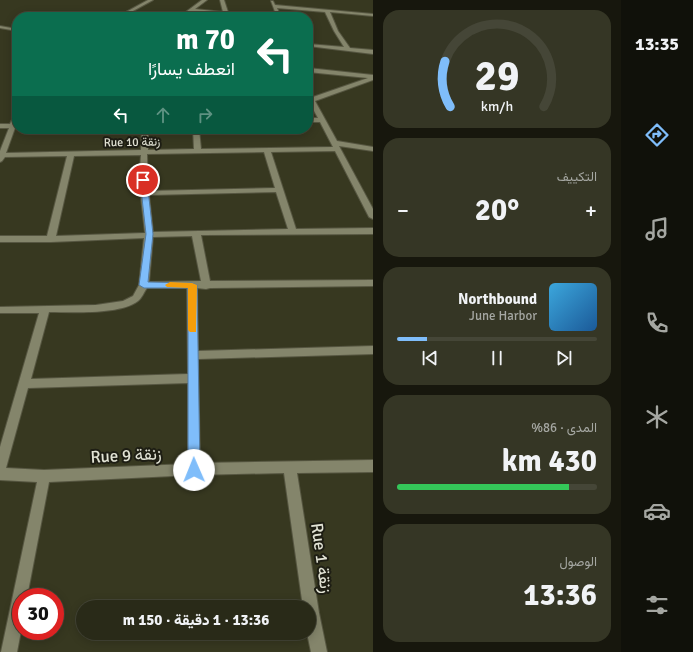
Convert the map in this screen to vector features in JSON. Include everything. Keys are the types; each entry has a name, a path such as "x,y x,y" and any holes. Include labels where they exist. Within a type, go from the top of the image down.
{"street":[{"path":"128,12 151,0"},
{"path":"188,12 205,0"},
{"path":"222,0 225,12"},
{"path":"271,0 277,12"},
{"path":"274,6 373,15"},
{"path":"191,10 208,12"},
{"path":"327,11 336,31 348,49"},
{"path":"0,27 12,29"},
{"path":"313,46 373,52"},
{"path":"313,71 373,78"},
{"path":"313,99 373,78"},
{"path":"313,104 337,150 371,209 373,218"},
{"path":"313,120 322,120"},
{"path":"0,126 12,126"},
{"path":"1,157 12,133"},
{"path":"0,310 96,308 125,304 136,298 144,285 149,234 143,153 145,134"},
{"path":"196,134 198,152"},
{"path":"334,142 373,149"},
{"name":"Rue 10 زنقة","path":"1,157 71,154 337,150"},
{"path":"267,151 293,232"},
{"path":"51,239 71,154"},
{"path":"145,193 280,190"},
{"path":"0,239 51,239 149,234 373,231"},
{"path":"196,233 206,286"},
{"path":"144,285 206,286 373,283"},
{"path":"192,285 194,470"},
{"path":"0,469 45,308"},
{"path":"193,355 373,350"},
{"path":"24,384 193,378"},
{"name":"Rue 9 زنقة","path":"0,474 44,476 194,470 373,466"},
{"name":"Rue 1 زنقة","path":"290,469 311,613 319,652"},
{"path":"9,652 44,476"}],"slow traffic":[{"path":"170,285 192,285 193,330"}],"route":[{"path":"143,180 149,234 144,285 192,285 194,470"}]}
